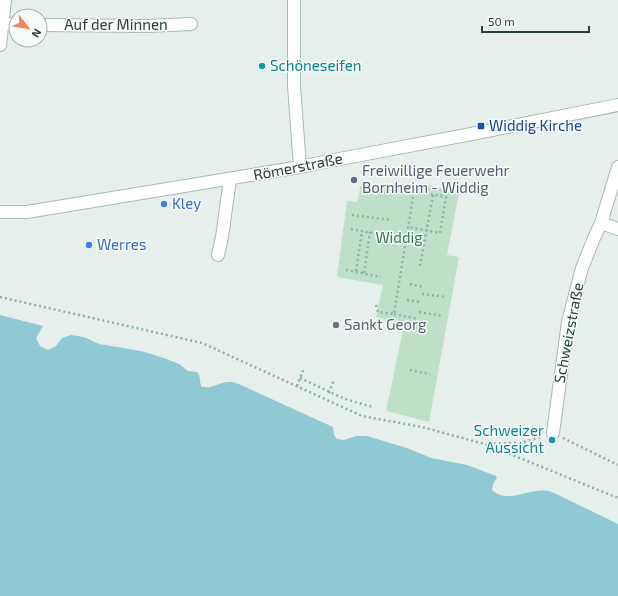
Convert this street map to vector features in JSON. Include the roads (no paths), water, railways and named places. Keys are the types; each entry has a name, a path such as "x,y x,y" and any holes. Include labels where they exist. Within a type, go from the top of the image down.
{"street":[{"path":"0,45 6,0"},
{"path":"294,0 294,86 300,167"},
{"path":"2,24 8,24"},
{"name":"Auf der Minnen","path":"48,25 147,26 191,24"},
{"name":"Römerstraße","path":"0,212 27,212 300,167 329,160 467,135 618,105"},
{"name":"Schweizstraße","path":"552,433 568,322 582,268 601,223 618,167"},
{"path":"218,255 230,179"},
{"path":"601,223 618,229"}],"water":[{"path":"0,315 43,326 36,338 40,346 48,350 56,346 62,338 71,335 84,337 99,344 141,351 179,364 188,371 197,372 201,386 211,387 226,382 233,382 241,385 333,427 334,435 337,439 344,440 356,436 367,436 407,448 431,458 467,465 496,476 497,478 493,484 492,490 506,496 536,491 552,492 618,524 618,596 0,596"}],"place":[{"name":"Schöneseifen","path":"262,66"},
{"name":"Widdig Kirche","path":"481,126"},
{"name":"Freiwillige Feuerwehr Bornheim - Widdig","path":"354,180"},
{"name":"Kley","path":"164,204"},
{"name":"Werres","path":"89,245"},
{"name":"Sankt Georg","path":"336,325"},
{"name":"Schweizer Aussicht","path":"552,440"}],"park label":[{"name":"Widdig","path":"399,238"}]}
